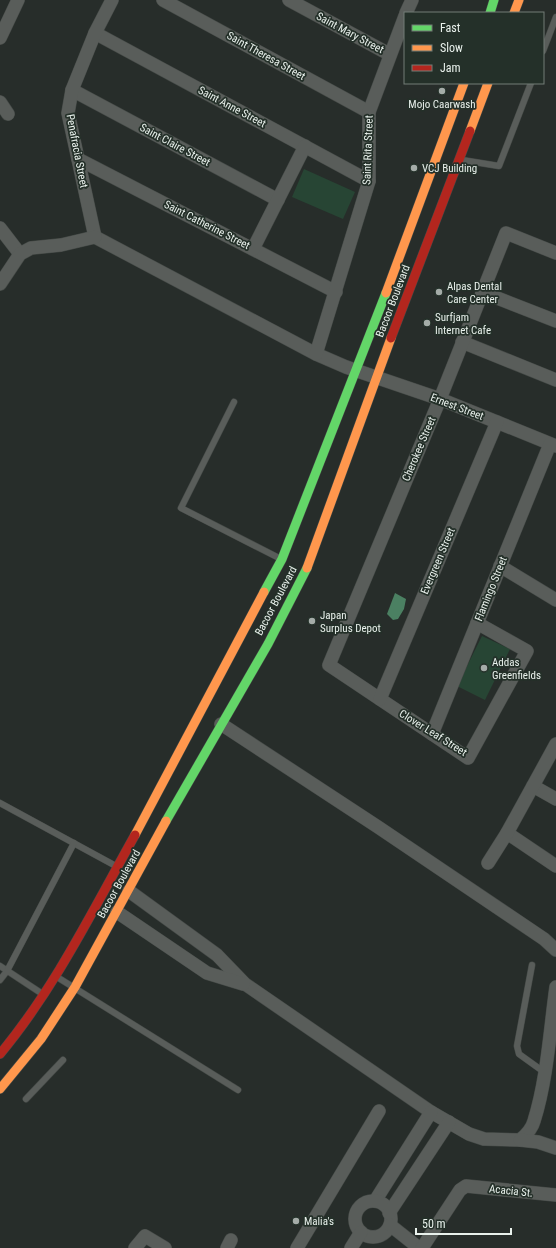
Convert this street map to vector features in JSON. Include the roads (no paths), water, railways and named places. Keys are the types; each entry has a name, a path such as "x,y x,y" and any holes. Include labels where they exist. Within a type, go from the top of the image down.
{"main road":[{"path":"490,12 494,0"},
{"path":"514,12 519,0"},
{"name":"Bacoor Boulevard","path":"0,1054 24,1025 56,976 117,867 282,560 357,370 464,84"},
{"name":"Bacoor Boulevard","path":"0,1089 41,1039 75,987 221,724 268,644 307,569 376,378 488,84"}],"street":[{"path":"0,38 18,0"},
{"name":"Penafracia Street","path":"95,237 68,113 72,90 95,33 112,0"},
{"name":"Saint Theresa Street","path":"163,0 369,112"},
{"name":"Saint Mary Street","path":"289,0 389,54"},
{"path":"406,12 411,0"},
{"name":"Saint Rita Street","path":"316,354 369,181 369,112 389,54 404,18"},
{"name":"Saint Anne Street","path":"95,33 369,181"},
{"name":"Saint Claire Street","path":"72,90 278,200"},
{"path":"0,102 8,114"},
{"path":"253,249 305,146"},
{"name":"Saint Catherine Street","path":"78,159 336,292"},
{"path":"0,228 20,254"},
{"name":"Cherokee Street","path":"329,665 440,399 506,233 556,253"},
{"path":"0,284 20,254 32,248 60,245 95,237 316,354 357,370"},
{"path":"482,292 556,321"},
{"path":"462,342 556,380"},
{"name":"Ernest Street","path":"357,370 376,378 440,399 553,445"},
{"name":"Evergreen Street","path":"380,699 496,422"},
{"name":"Flamingo Street","path":"432,734 500,566 553,445"},
{"path":"500,566 555,595"},
{"name":"Clover Leaf Street","path":"329,665 468,758 527,651 477,623"},
{"path":"221,724 378,827 544,939 556,950"},
{"path":"488,862 507,833 555,748"},
{"path":"533,786 556,799"},
{"path":"507,833 556,866"},
{"path":"129,891 217,955 245,984 431,1112 469,1134 484,1139 538,1142 556,1148"},
{"path":"117,912 207,972 245,984"},
{"path":"187,959 198,942"},
{"path":"520,1140 528,1132 534,1122 544,1072 556,987"},
{"path":"297,1248 379,1111"},
{"path":"375,1201 431,1112"},
{"path":"419,1248 390,1219 382,1204 375,1201 365,1204 358,1211 356,1222 361,1232 366,1235 377,1237 387,1230 390,1219 449,1122"},
{"path":"538,1142 556,1138"},
{"name":"Acacia St.","path":"422,1248 460,1190 466,1186 556,1195"},
{"path":"351,1248 361,1232"},
{"path":"135,1248 145,1236 165,1248"}],"lane":[{"path":"544,48 556,17"},
{"path":"459,160 499,166 530,84"},
{"path":"234,402 180,508 282,560"},
{"path":"0,803 117,867"},
{"path":"0,980 7,971 74,843"},
{"path":"532,965 517,1046 519,1054 544,1072"},
{"path":"0,966 44,994"},
{"path":"56,976 238,1090"},
{"path":"26,1099 63,1060"}],"place":[{"name":"Mojo Caarwash","path":"442,91"},
{"name":"VCJ Building","path":"414,168"},
{"name":"Alpas Dental Care Center","path":"439,292"},
{"name":"Surfjam Internet Cafe","path":"427,323"},
{"name":"Japan Surplus Depot","path":"312,621"},
{"name":"Addas Greenfields","path":"484,668"},
{"name":"Malia's","path":"296,1221"}]}
